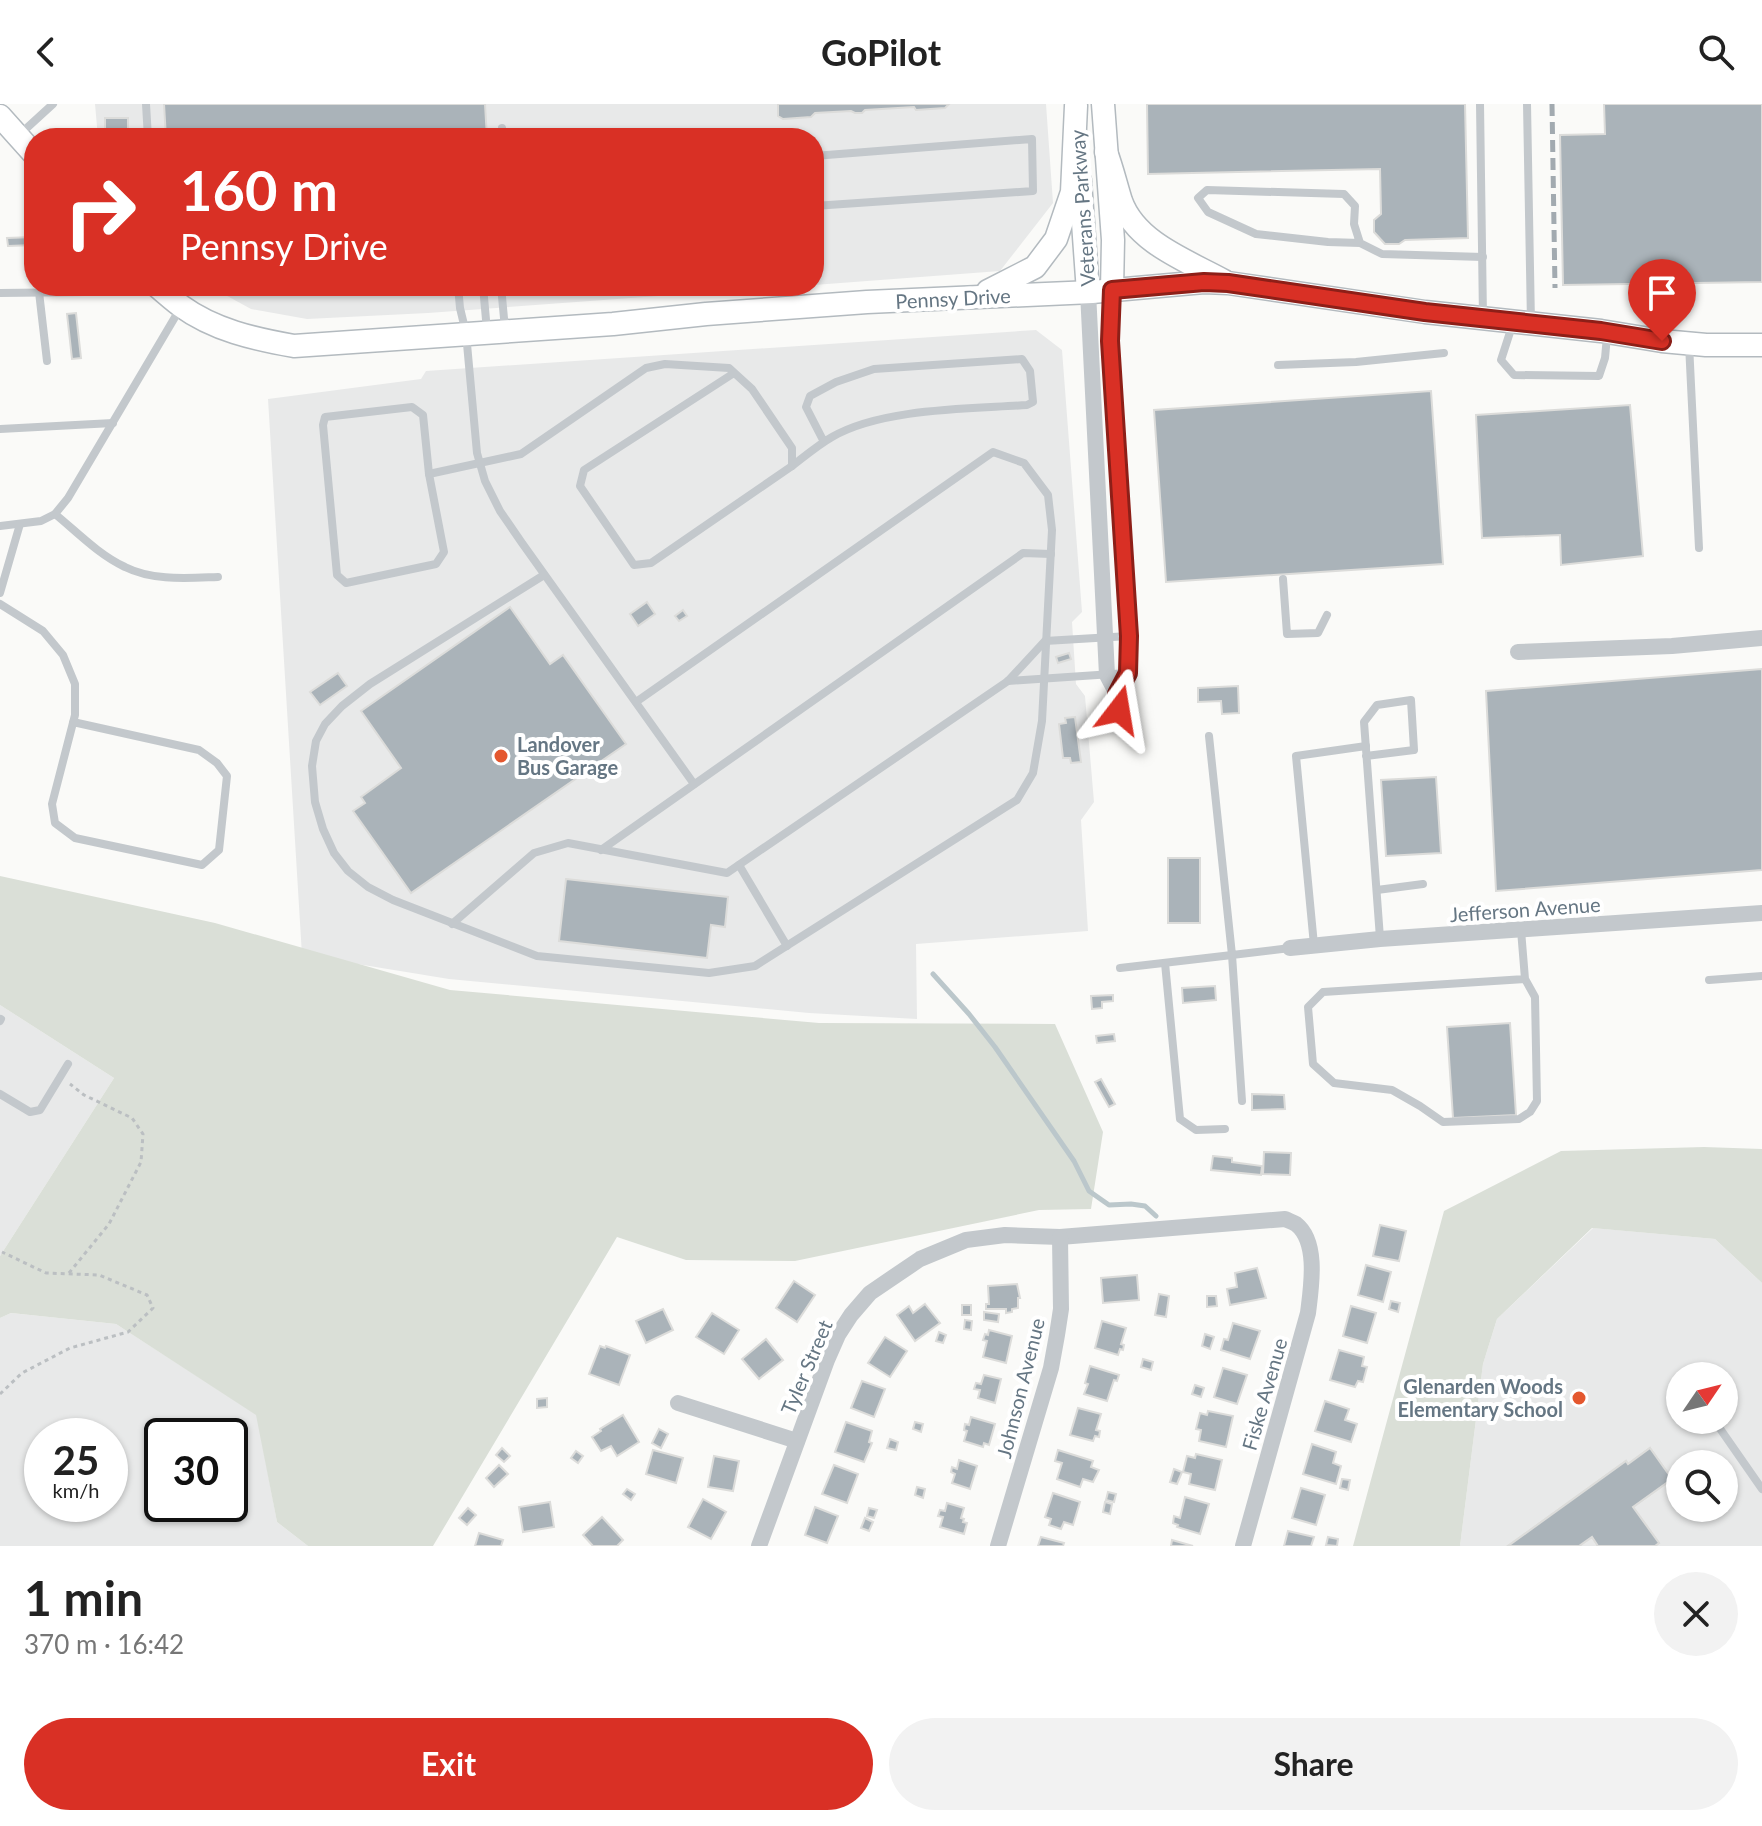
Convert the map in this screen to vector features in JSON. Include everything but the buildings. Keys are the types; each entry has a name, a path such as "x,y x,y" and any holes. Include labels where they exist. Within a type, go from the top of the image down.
{"main road":[{"name":"Veterans Parkway","path":"1103,104 1113,240 1112,290"},
{"path":"976,297 1035,267 1056,239 1072,192 1076,105"},
{"name":"Veterans Parkway","path":"1076,105 1088,292"},
{"path":"0,116 24,143"},
{"path":"1106,152 1122,203 1133,222 1151,241 1228,283"},
{"name":"Pennsy Drive","path":"169,296 210,323 255,339 294,346 613,324 852,303 1088,292 1204,282 1688,344 1762,345"}],"street":[{"name":"Veterans Parkway","path":"1112,290 1110,341 1129,636 1128,673 1117,694"},
{"name":"Veterans Parkway","path":"1088,292 1107,675 1117,694 1120,726"},
{"path":"1518,652 1672,646 1762,638"},
{"name":"Jefferson Avenue","path":"1290,948 1762,913"},
{"name":"Tyler Street","path":"759,1546 838,1335 859,1304 882,1283 920,1259 966,1240 1005,1235 1060,1237 1285,1219 1296,1224 1306,1235 1310,1250"},
{"name":"Johnson Avenue","path":"998,1546 1051,1368 1061,1309 1060,1237"},
{"name":"Fiske Avenue","path":"1243,1546 1308,1313 1312,1272 1310,1250"},
{"path":"678,1403 797,1441"}],"lane":[{"path":"27,128 53,104"},
{"path":"1480,104 1483,319"},
{"path":"1527,104 1522,323 1501,360 1514,375 1599,376 1605,358 1607,332"},
{"path":"145,105 147,128"},
{"path":"18,136 24,131"},
{"path":"824,155 1032,139 1033,191 824,205"},
{"path":"1360,243 1354,224 1355,206 1344,194 1207,190 1198,198 1208,212 1256,234 1360,243 1382,254 1483,257"},
{"path":"0,293 24,292"},
{"path":"39,296 47,361"},
{"path":"459,296 460,308 486,332"},
{"path":"484,296 486,332"},
{"path":"498,296 486,332 473,423 485,481 500,511 544,575 694,784"},
{"path":"0,526 41,521 55,514 68,498 181,306"},
{"path":"1688,344 1699,548"},
{"path":"1278,365 1356,362 1444,353"},
{"path":"734,373 584,470 580,486 634,565 651,563 833,436 874,420 920,413 1027,405 1033,402 1030,371 1022,359 874,369 836,382 810,396 806,407 824,442"},
{"path":"429,474 521,454 646,368 665,364 729,368 752,389 792,448 792,466"},
{"path":"412,407 423,415 429,474 444,552 436,564 346,583 337,575 323,425 325,417 412,407"},
{"path":"0,429 113,423"},
{"path":"544,575 370,684 325,724 316,741 312,766 315,802 334,853 348,871 368,887 393,900 537,956 709,973 755,966 1017,800 1033,773 1042,721 1052,530 1048,495 1024,463 993,452 636,702"},
{"path":"55,514 110,559 127,568 169,578 218,577"},
{"path":"0,593 20,524"},
{"path":"601,850 1023,553 1051,554"},
{"path":"1283,579 1287,634 1318,633 1327,615"},
{"path":"0,604 43,631 63,655 75,684 75,715 73,722 52,804 55,823 75,838 202,865 219,850 227,776 217,763 199,750 73,722"},
{"path":"452,924 534,853 568,843 727,873 1008,681 1045,641 1129,636"},
{"path":"1008,681 1128,673"},
{"path":"1366,756 1414,750 1411,700 1377,705 1364,722 1366,756 1377,890 1380,939"},
{"path":"1209,736 1232,955 1242,1101"},
{"path":"1314,945 1296,756 1366,746"},
{"path":"739,865 787,946"},
{"path":"1377,890 1423,884"},
{"path":"1521,930 1525,979 1535,997 1537,1101 1530,1112 1519,1119 1443,1122 1392,1090 1334,1083 1313,1064 1308,1007 1323,992 1525,979"},
{"path":"1120,968 1290,948"},
{"path":"1165,963 1180,1119 1196,1130 1225,1129"},
{"path":"1709,980 1762,976"},
{"path":"0,1094 30,1112 40,1110 68,1064"},
{"path":"1724,1434 1762,1489"}],"path":[{"path":"61,1077 84,1095 132,1118 143,1134 141,1162 109,1224 68,1274"},
{"path":"0,1394 22,1373 70,1348 128,1332 153,1308 147,1295 99,1275 46,1273 2,1252"}],"shaded area":[{"path":"95,104 1046,104 1053,203 1000,271 824,284 824,128 97,128"},
{"path":"227,296 659,296 307,319 251,309"},
{"path":"1036,330 1062,350 1082,612 1072,622 1076,684 1085,696 1094,802 1081,820 1088,931 916,944 917,1019 809,1013 449,979 302,955 268,399 421,379 426,371"},
{"path":"0,876 215,923 450,990 819,1023 1055,1024 1103,1132 1091,1209 1039,1210 795,1261 686,1260 617,1237 433,1546 308,1546 277,1522 256,1415 116,1324 11,1313 0,1318 0,1256 114,1078 0,1005"},
{"path":"0,1005 114,1078 0,1256"},
{"path":"1704,1147 1762,1149 1762,1283 1715,1239 1592,1228 1497,1319 1483,1364 1460,1546 1353,1546 1444,1211 1561,1151"},
{"name":"Glenarden Woods Elementary School","path":"1593,1228 1715,1239 1762,1283 1762,1546 1460,1546 1483,1364 1497,1319"},
{"path":"11,1313 116,1324 257,1415 277,1522 308,1546 0,1546 0,1318"}],"waterway":[{"path":"933,974 995,1047 1074,1161 1089,1191 1109,1205 1145,1206 1156,1216"}],"railway":[{"path":"1552,104 1555,288"}],"place":[{"name":"Landover Bus Garage","path":"501,756"},
{"name":"Glenarden Woods Elementary School","path":"1579,1398"}],"route":[{"path":"1119,710 1117,694 1128,673 1129,636 1110,341 1112,290 1204,282 1228,283 1425,312 1601,331 1662,341"}]}
